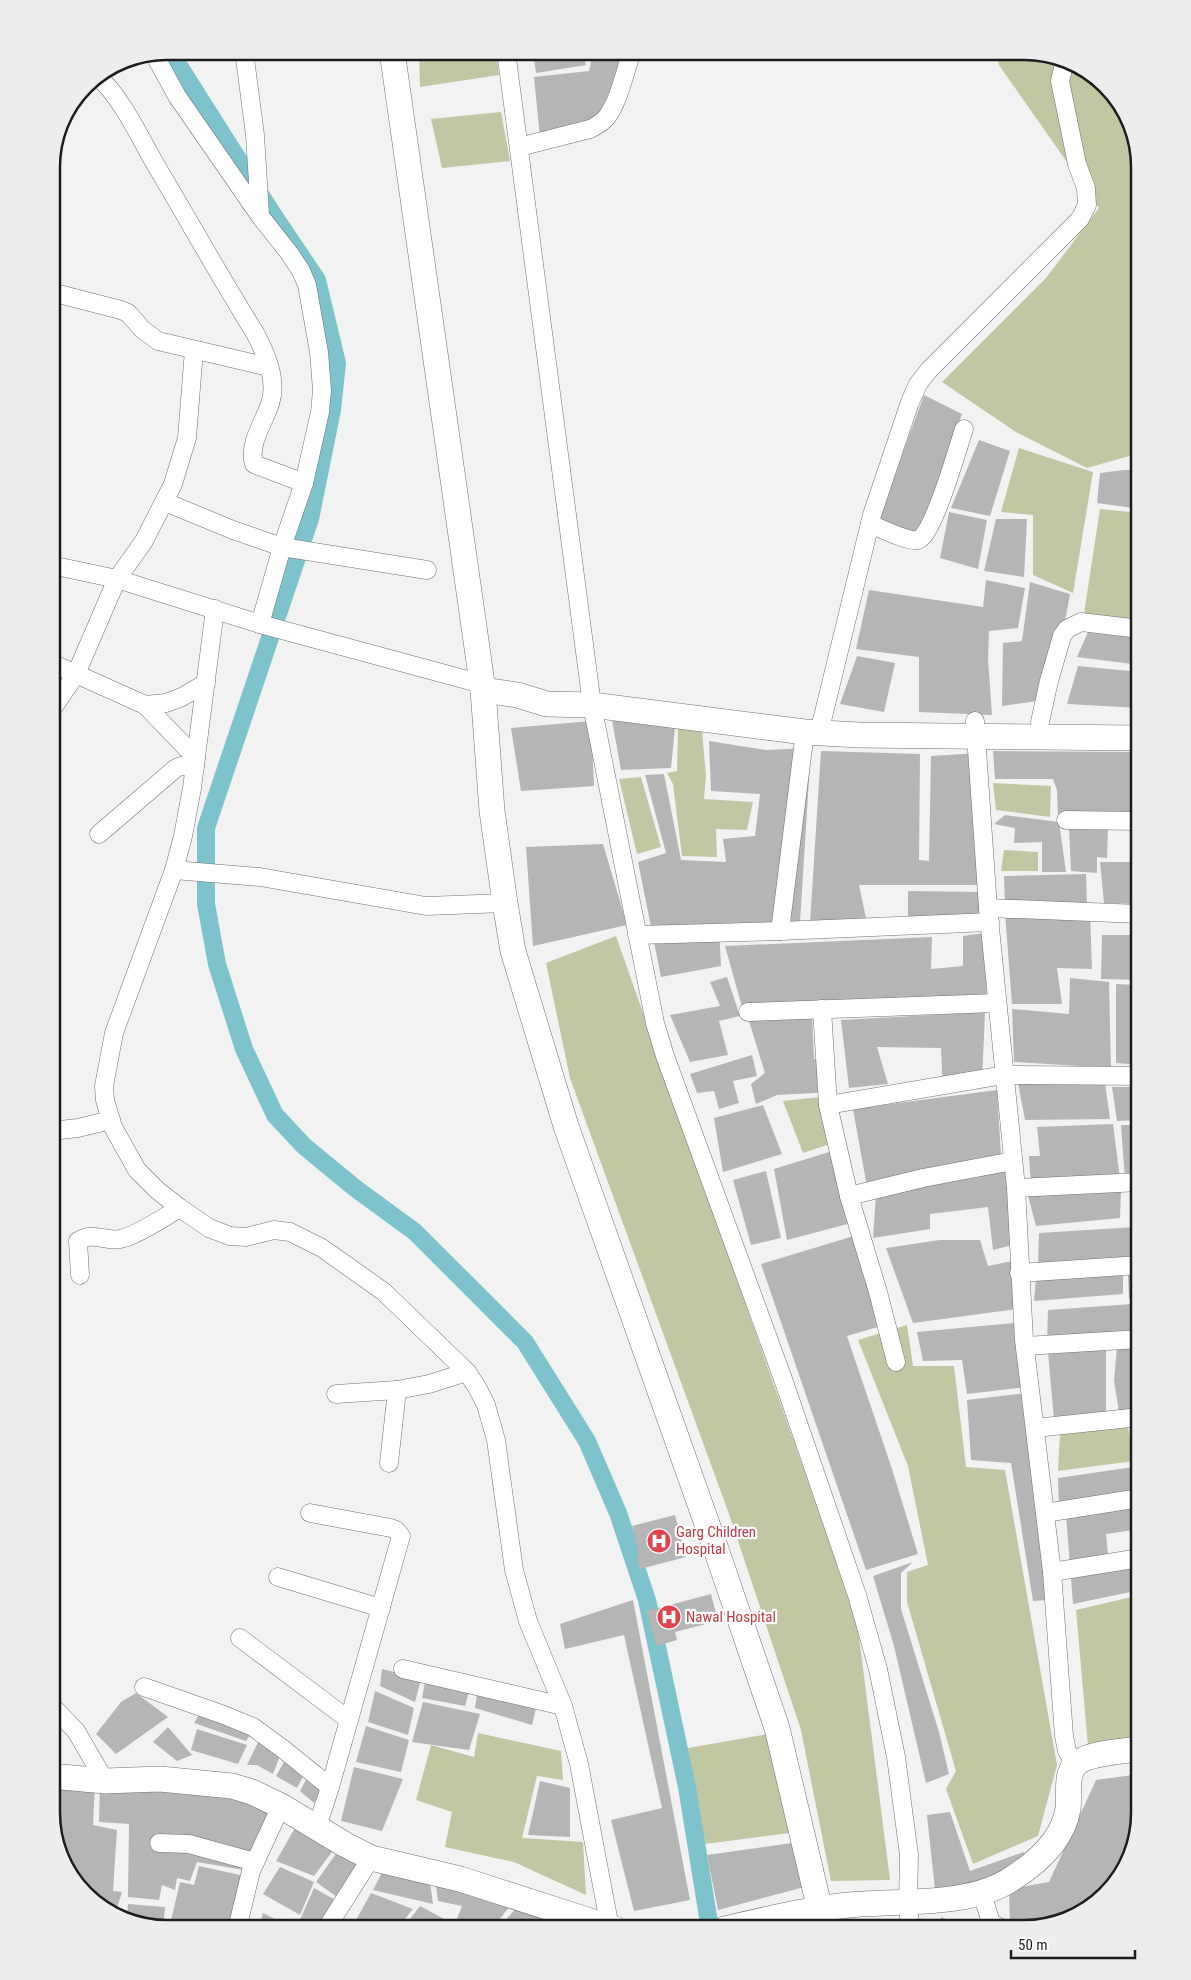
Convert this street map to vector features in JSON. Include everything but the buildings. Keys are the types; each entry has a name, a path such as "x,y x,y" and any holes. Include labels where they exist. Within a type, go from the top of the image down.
{"street":[{"path":"157,60 177,96 260,216 290,254 307,285 319,352 322,390 320,412 304,483 282,547 260,624"},
{"path":"245,60 255,135 260,216"},
{"path":"393,60 482,687 488,776 504,903 514,951 566,1126 717,1552 776,1728 819,1919 862,1904 908,1903 954,1898 982,1893 999,1887 1033,1864 1048,1849 1064,1824 1068,1809 1070,1773 1075,1764 1087,1757 1131,1750"},
{"path":"507,60 592,698 655,1023 665,1056 783,1379 857,1595 875,1660 896,1757 909,1855 909,1920"},
{"path":"519,148 590,129 599,124 606,118 614,103 629,60"},
{"path":"780,931 815,727 870,524 906,411 918,384 929,370 1080,219 1087,205 1086,188 1076,164 1060,82 1063,68"},
{"path":"103,82 114,95 147,149 262,347 269,367 272,389 271,402 254,446 252,458 254,464 304,483"},
{"path":"60,294 128,313 142,329 158,341 269,367"},
{"path":"60,698 76,674 117,579 144,541 173,484 187,438 194,350"},
{"path":"870,524 910,539 918,540 923,537 934,520 964,430"},
{"path":"165,502 233,530 282,547 427,570"},
{"path":"60,567 117,579 260,624 482,687 517,695 540,689 592,698 815,727 975,728 1131,737"},
{"path":"215,609 195,762 183,836 174,870 114,1033 104,1086 111,1120 118,1137 137,1170 157,1190 180,1208 209,1228 230,1236 246,1236 274,1230 290,1232 322,1248 384,1292 467,1372 486,1405 496,1440 514,1570 528,1621 563,1706 579,1764 610,1920"},
{"path":"1040,722 1062,636 1067,629 1081,622 1131,627"},
{"path":"60,667 145,705 195,762"},
{"path":"145,705 166,703 182,697 206,683"},
{"path":"975,728 1040,722 1131,723"},
{"path":"975,728 989,915 1016,1188 1019,1273 1025,1346 1052,1572 1064,1736 1067,1751 1075,1764"},
{"path":"99,834 149,789 176,768 195,762"},
{"path":"1066,820 1131,822"},
{"path":"174,870 260,877 426,906 504,903"},
{"path":"637,934 780,931 989,915 1131,914"},
{"path":"748,1012 997,1002"},
{"path":"822,1009 828,1105 849,1196 878,1292 896,1362"},
{"path":"828,1105 1004,1075 1131,1076"},
{"path":"60,1131 111,1120"},
{"path":"849,1196 923,1178 1013,1161"},
{"path":"1016,1188 1131,1182"},
{"path":"80,1276 78,1241 91,1235 113,1240 124,1238 180,1208"},
{"path":"1019,1273 1131,1267"},
{"path":"1025,1346 1131,1340"},
{"path":"336,1394 397,1390 429,1384 467,1372"},
{"path":"389,1463 397,1390"},
{"path":"1035,1428 1131,1418"},
{"path":"1045,1513 1131,1499"},
{"path":"310,1512 391,1528 399,1533 400,1540 330,1787 316,1828"},
{"path":"1052,1572 1131,1559"},
{"path":"278,1577 381,1608"},
{"path":"240,1638 349,1720"},
{"path":"403,1669 563,1706"},
{"path":"144,1687 224,1715 253,1728 283,1748 330,1787"},
{"path":"60,1714 76,1731 105,1781"},
{"path":"60,1777 105,1781 160,1779 232,1786 252,1792 281,1806 316,1828 371,1858 460,1879 587,1920"},
{"path":"239,1920 251,1871 281,1806"},
{"path":"159,1843 189,1844 255,1862"},
{"path":"331,1920 371,1858"},
{"path":"982,1893 990,1920"}],"green space":[{"path":"419,60 497,60 499,75 420,87"},
{"path":"998,60 1031,60 1045,62 1071,71 1095,87 1104,96 1120,120 1127,139 1131,167 1131,456 1087,468 1016,432 942,382 1046,278 1099,208 999,65"},
{"path":"501,112 510,161 442,168 431,119"},
{"path":"1019,448 1093,472 1073,593 1033,575 1033,515 1001,512"},
{"path":"1100,509 1131,512 1131,626 1083,620"},
{"path":"678,728 702,731 706,776 704,799 753,802 747,830 716,829 717,857 682,856 673,784 667,773 677,771"},
{"path":"641,777 661,847 637,854 619,779"},
{"path":"993,783 1051,786 1050,817 996,810"},
{"path":"1004,850 1038,852 1038,871 1001,871"},
{"path":"616,936 857,1621 890,1880 831,1881 801,1730 729,1514 570,1078 546,963"},
{"path":"830,1096 842,1140 803,1153 783,1101"},
{"path":"907,1325 913,1366 954,1366 966,1467 1005,1470 1057,1765 1038,1836 973,1864 946,1789 956,1771 907,1602 907,1572 928,1565 908,1466 858,1340"},
{"path":"1128,1427 1131,1444 1131,1461 1058,1471 1060,1434"},
{"path":"1131,1597 1131,1739 1088,1746 1076,1610"},
{"path":"779,1732 797,1832 705,1844 688,1748"},
{"path":"478,1733 561,1751 563,1780 537,1776 522,1838 583,1842 586,1895 514,1862 445,1847 452,1812 416,1800 431,1745 474,1757"},
{"path":"840,1918 872,1920 840,1920"}],"waterway":[{"path":"175,60 272,213 317,280 337,363 332,410 310,519 206,828 206,904 217,964 244,1049 275,1115 304,1146 355,1188 415,1232 525,1342 587,1441 618,1513 647,1600 687,1787 709,1920"}],"place":[{"name":"Garg Children Hospital","path":"659,1541"},
{"name":"Nawal Hospital","path":"669,1617"}]}
